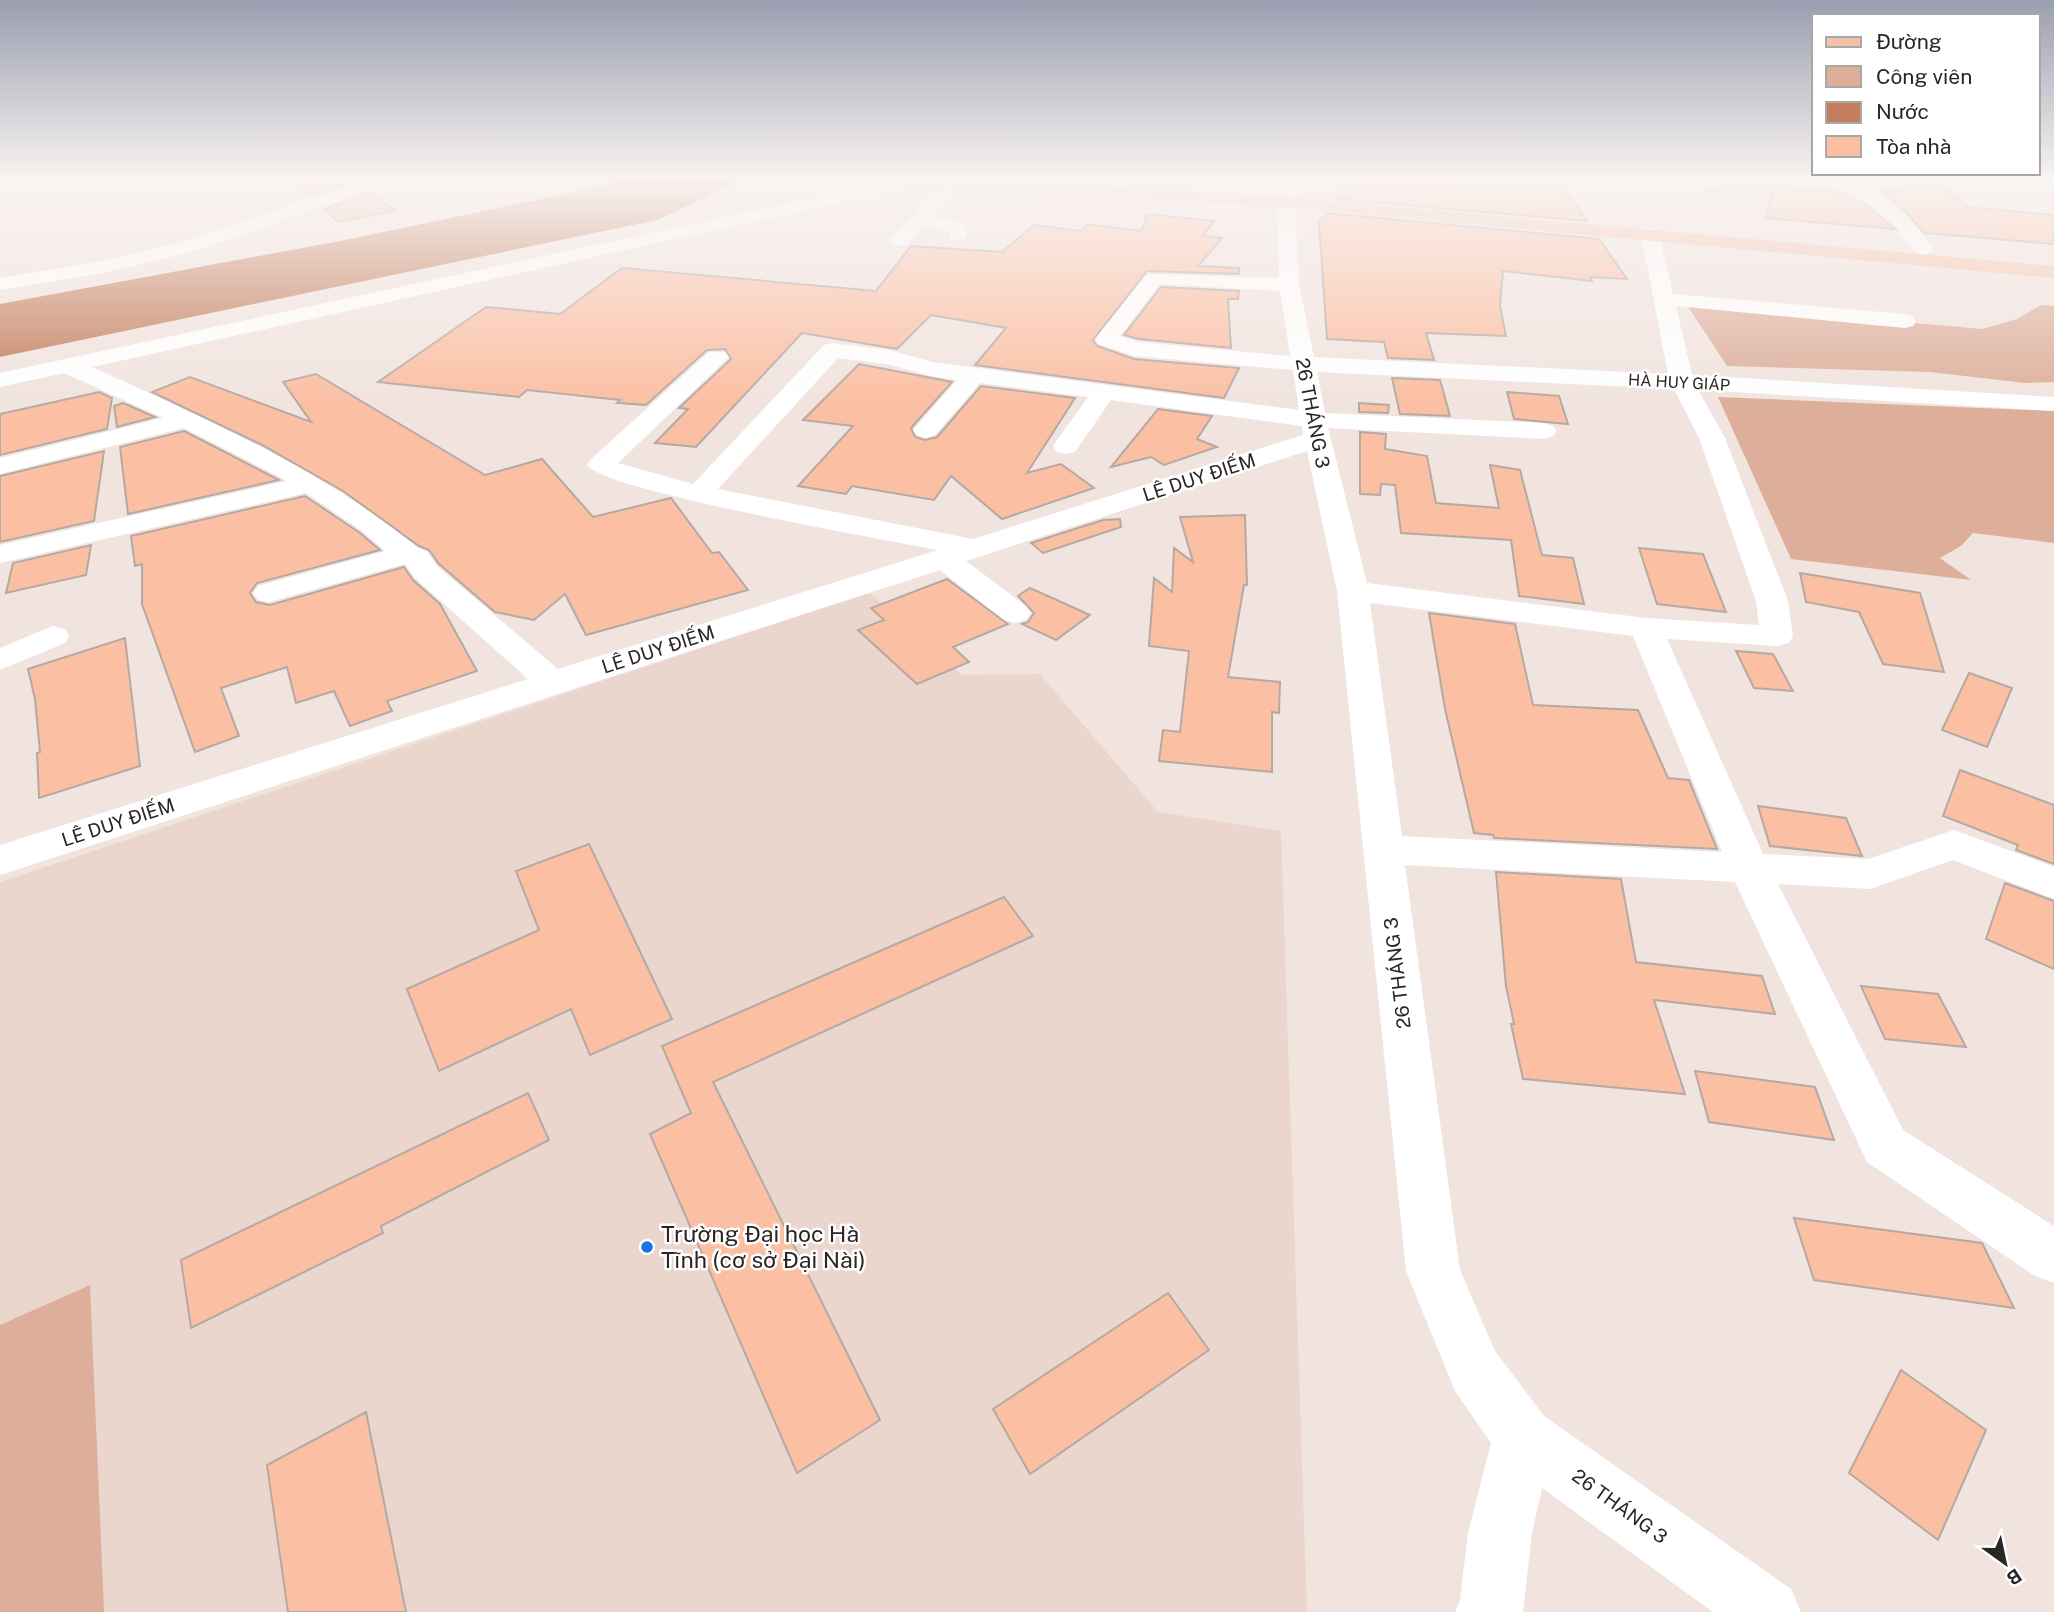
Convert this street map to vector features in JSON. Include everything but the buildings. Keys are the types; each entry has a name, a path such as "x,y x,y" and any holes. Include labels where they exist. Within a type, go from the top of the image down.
{"main road":[{"path":"1870,254 2054,272"},
{"path":"1970,254 2054,262"}],"street":[{"path":"0,284 99,268 158,254"},
{"path":"0,380 580,254"},
{"name":"26 THÁNG 3","path":"1288,254 1289,285 1316,430 1353,591 1433,1272 1475,1371 1523,1437 1768,1612"},
{"path":"1353,591 1646,628 1777,636 1772,601 1712,438 1682,382 1655,254"},
{"name":"HÀ HUY GIÁP","path":"1289,285 1154,278 1106,339 1135,349 1304,364 1682,382 2054,404"},
{"path":"1664,299 1905,321"},
{"path":"699,494 832,350 857,351 931,369 1104,392 1316,430 1544,430"},
{"path":"717,357 600,465 615,472 699,494 975,548"},
{"path":"65,366 82,371 186,420 312,484 407,554 416,557 426,572 552,682"},
{"path":"926,430 974,375"},
{"path":"1066,446 1104,392"},
{"path":"0,466 186,420"},
{"name":"LÊ DUY ĐIẾM","path":"0,860 975,548 1316,430"},
{"path":"0,554 312,484"},
{"path":"269,593 407,554"},
{"path":"943,558 1015,613"},
{"path":"1646,628 1749,868 1885,1146 2054,1257"},
{"path":"0,660 52,636"},
{"path":"1383,849 1870,874 1954,844 2054,884"},
{"path":"1492,1610 1500,1532 1523,1437"}],"shaded area":[{"name":"Trường Đại học Hà Tĩnh (cơ sở Đại Nài)","path":"869,592 962,675 1040,674 1158,812 1281,831 1307,1612 0,1612 0,882"}],"green space":[{"path":"1685,302 1982,329 2017,319 2041,305 2054,306 2054,382 2025,383 1930,372 1727,366"},
{"path":"1718,397 2054,411 2054,543 1973,533 1961,546 1940,558 1971,580 1791,559"},
{"path":"90,1285 104,1612 0,1612 0,1325"}],"water":[{"path":"269,254 493,254 0,357 0,304"}],"place":[{"name":"Trường Đại học Hà Tĩnh (cơ sở Đại Nài)","path":"647,1247"}]}
